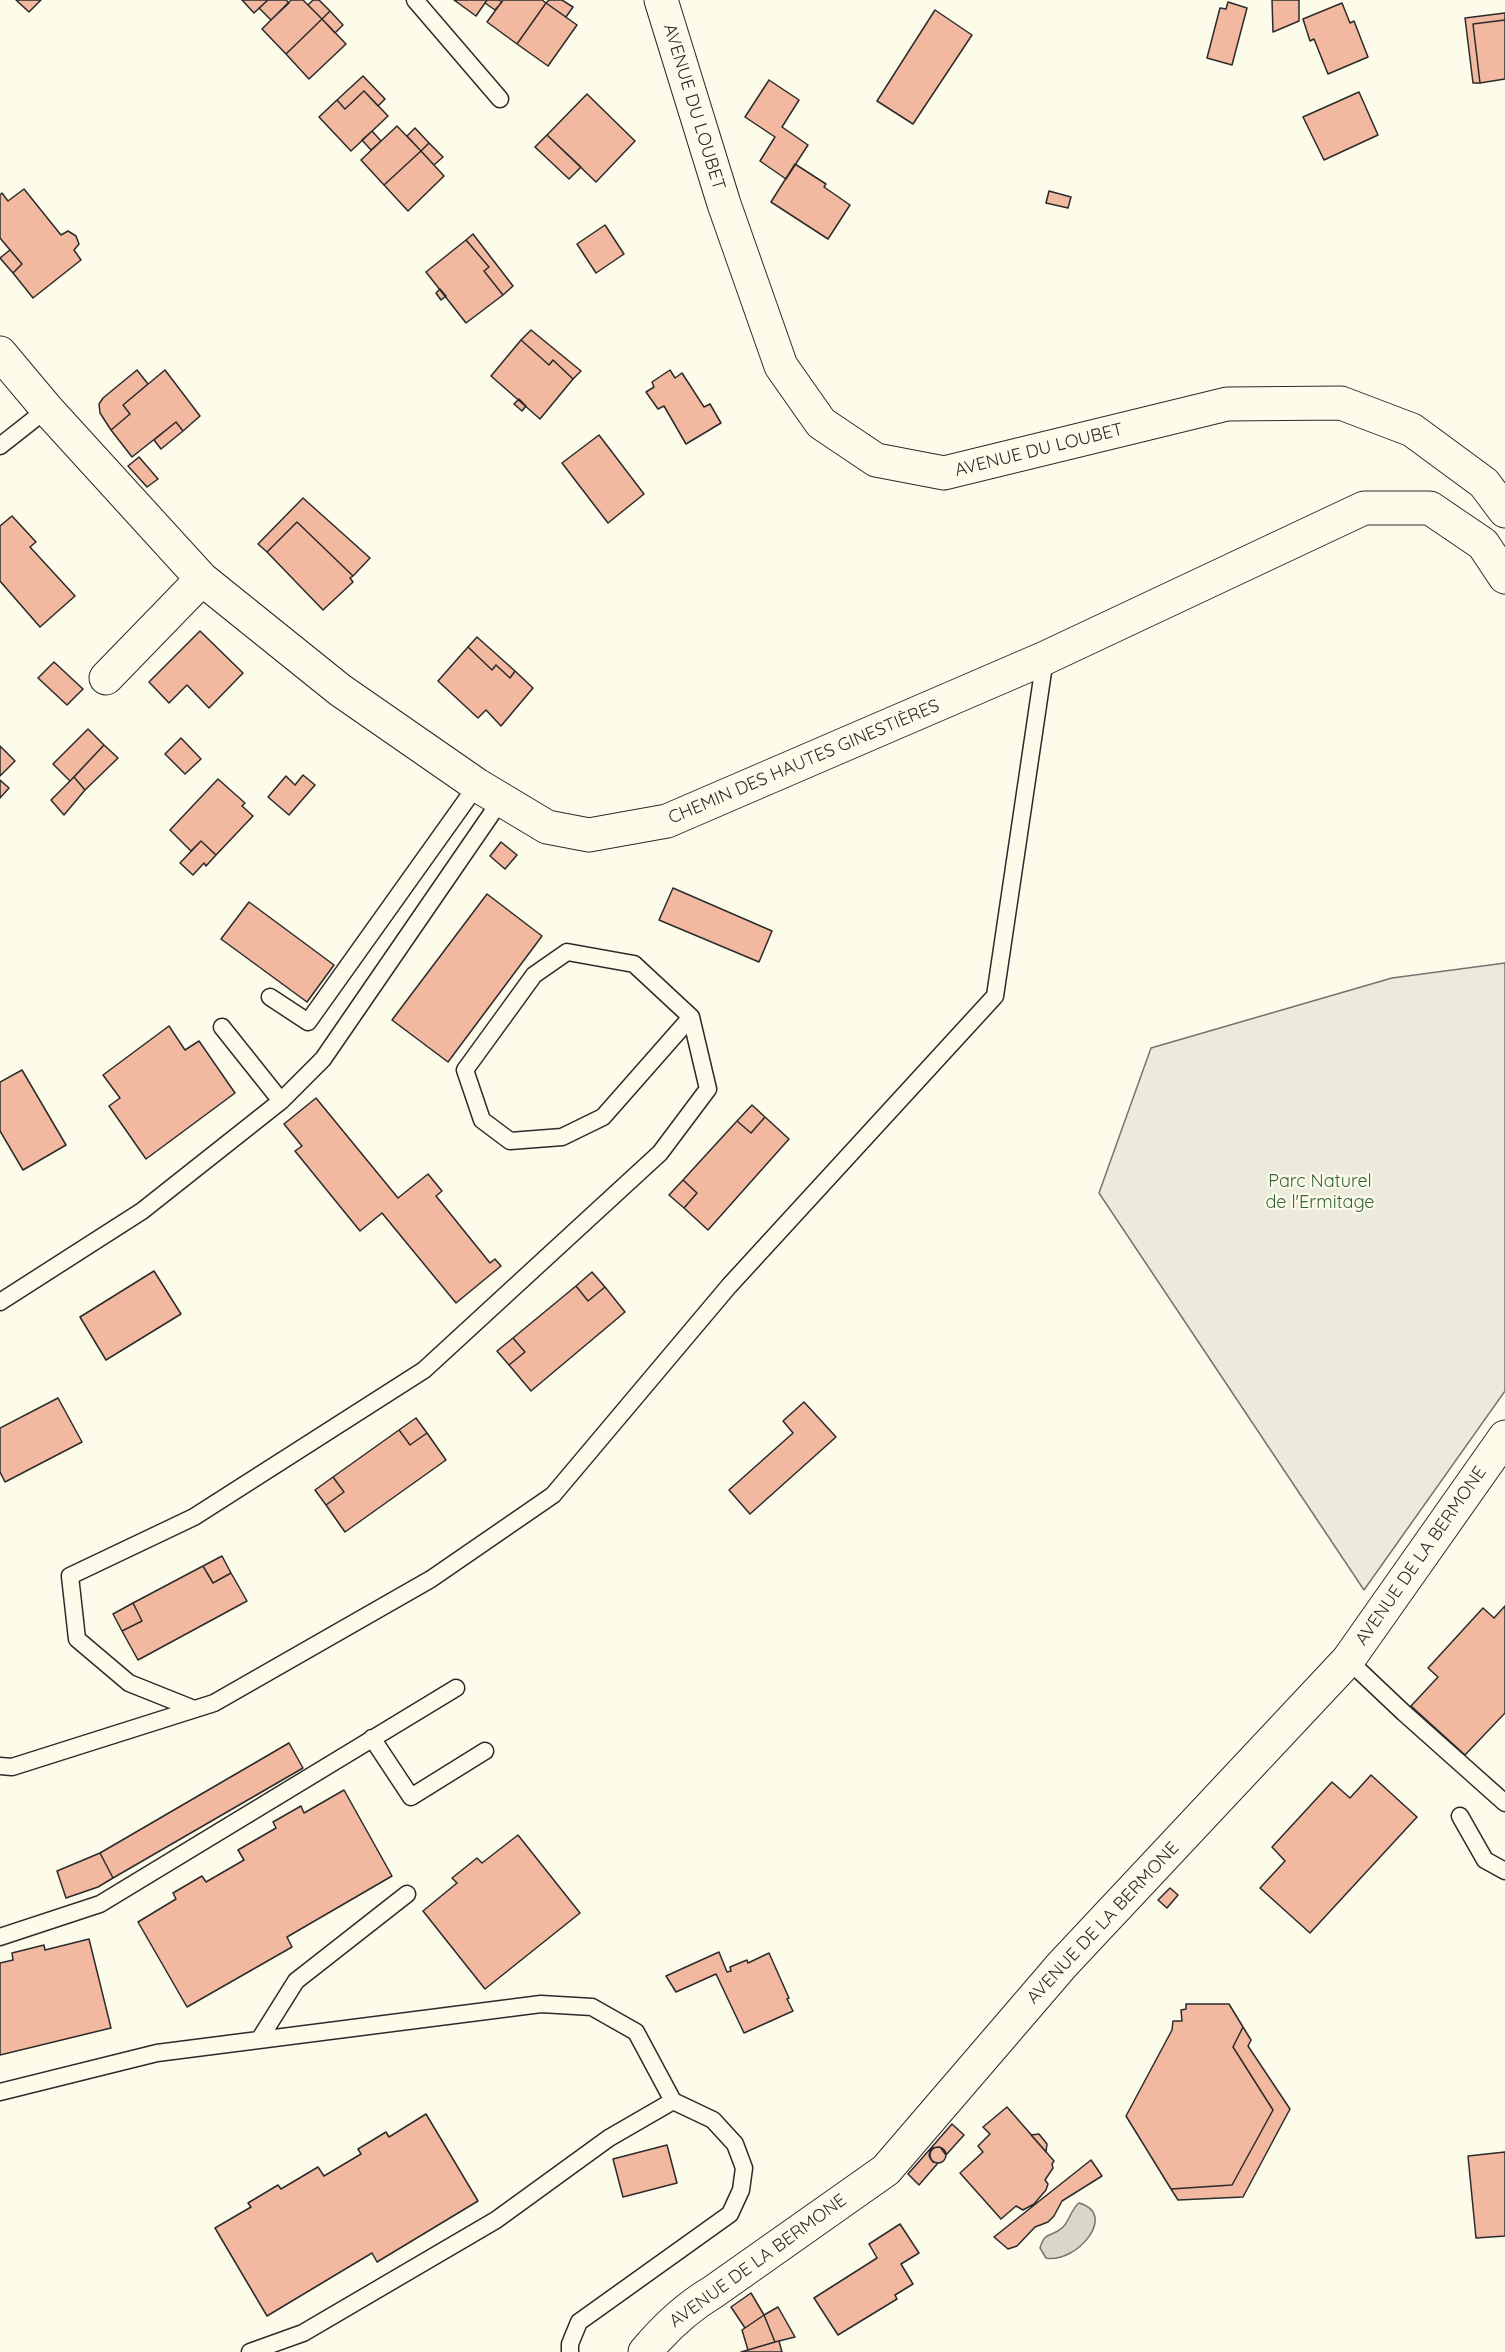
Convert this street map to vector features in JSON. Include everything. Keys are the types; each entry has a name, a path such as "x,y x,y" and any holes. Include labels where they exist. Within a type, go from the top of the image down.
{"street":[{"name":"AVENUE DU LOUBET","path":"661,0 724,204 781,366 821,423 876,460 944,472 1227,404 1341,403 1412,430 1484,483 1505,511"},
{"name":"CHEMIN DES HAUTES GINESTIÈRES","path":"0,353 47,409 202,579 340,690 489,792 548,827 589,835 667,822 1045,658 1364,508 1430,508 1483,544 1505,577"},
{"path":"106,678 202,579"},
{"name":"AVENUE DE LA BERMONE","path":"645,2352 665,2328 695,2302 713,2292 886,2170 1062,1965 1348,1660 1505,1437"}],"lane":[{"path":"415,0 500,99"},
{"path":"0,446 47,409"},
{"path":"0,1766 12,1767 214,1703 430,1579 553,1495 729,1286 995,996 1045,658"},
{"path":"270,997 308,1022 489,792"},
{"path":"0,1302 142,1211 281,1101 323,1059 489,792"},
{"path":"194,1709 129,1683 77,1639 70,1576 194,1517 424,1370 660,1153 674,1135 708,1089 691,1017 633,963 567,952 534,975 465,1070 482,1120 510,1141 562,1137 603,1117 691,1017"},
{"path":"222,1027 281,1101"},
{"path":"1348,1660 1505,1803"},
{"path":"0,1937 100,1904 456,1688"},
{"path":"372,1738 411,1797 485,1751"},
{"path":"1460,1816 1485,1860 1505,1871"},
{"path":"259,2040 296,1981 407,1894"},
{"path":"0,2092 157,2053 542,2004 592,2007 636,2032 673,2101 712,2120 735,2144 744,2168 741,2190 730,2214 579,2322 570,2344 570,2352"},
{"path":"250,2352 303,2333 486,2226 609,2138 673,2101"}],"green space":[{"name":"Parc Naturel de l'Ermitage","path":"1505,963 1505,1391 1364,1590 1099,1193 1151,1048 1392,978"}],"shaded area":[{"path":"1079,2203 1090,2209 1095,2217 1094,2227 1089,2237 1069,2253 1058,2258 1046,2258 1040,2248 1042,2242 1047,2236 1063,2227"}],"building":[{"path":"16,0 41,0 29,12"},
{"path":"242,0 268,0 254,13"},
{"path":"268,0 286,0 289,3 271,20 259,8"},
{"path":"291,0 303,0 322,19 286,54 262,29"},
{"path":"313,0 319,0 330,11 322,19 308,5"},
{"path":"454,0 487,0 476,16"},
{"path":"487,0 502,2 495,10 485,3"},
{"path":"503,0 542,0 546,3 517,44 487,22"},
{"path":"549,0 562,0 573,7 566,17 546,3"},
{"path":"1272,0 1299,0 1299,21 1273,32"},
{"path":"1228,2 1247,8 1232,65 1207,58 1220,8 1226,9"},
{"path":"546,3 577,25 548,66 517,44"},
{"path":"1342,3 1350,23 1354,21 1368,57 1328,74 1314,39 1310,41 1303,19"},
{"path":"935,10 972,35 913,124 877,101"},
{"path":"330,11 343,25 335,33 322,19"},
{"path":"1505,13 1505,20 1473,24 1480,83 1473,83 1465,18"},
{"path":"322,19 346,44 309,79 286,54"},
{"path":"1505,20 1505,79 1480,83 1473,24"},
{"path":"363,76 385,99 378,106 364,91 345,109 337,100"},
{"path":"769,80 799,100 782,127 808,145 786,179 760,161 775,137 745,117"},
{"path":"364,91 388,116 351,151 319,117 337,100 345,109"},
{"path":"1359,92 1378,135 1324,160 1303,117"},
{"path":"587,94 635,141 596,182 547,135"},
{"path":"397,126 421,151 384,185 361,160"},
{"path":"415,128 429,143 421,151 407,136"},
{"path":"372,131 381,141 371,150 362,140"},
{"path":"547,135 581,167 569,179 535,147"},
{"path":"429,143 443,157 434,165 421,151"},
{"path":"421,151 444,176 408,211 384,185"},
{"path":"795,164 826,184 824,187 850,205 828,239 771,202"},
{"path":"24,189 61,235 68,231 76,236 79,244 74,250 81,260 33,298 13,273 22,264 0,238 0,195 2,193 8,201"},
{"path":"1049,191 1071,197 1068,208 1046,203"},
{"path":"605,225 624,254 596,273 577,244"},
{"path":"473,234 513,286 503,295 484,271 489,267 466,240"},
{"path":"466,240 489,267 484,271 503,295 466,323 426,272"},
{"path":"10,250 22,264 13,273 0,258"},
{"path":"440,289 446,296 441,300 436,293"},
{"path":"531,330 581,371 573,379 553,360 549,365 521,340"},
{"path":"521,340 549,365 553,360 573,379 540,419 491,376"},
{"path":"137,370 148,384 123,405 130,414 111,430 100,413 99,404 103,398"},
{"path":"165,370 200,416 183,431 176,422 132,457 111,430 130,414 123,405"},
{"path":"670,370 675,378 682,373 704,407 710,404 721,423 686,444 664,406 658,409 646,392 654,387 652,382"},
{"path":"519,399 526,406 522,411 514,404"},
{"path":"176,422 183,431 161,449 154,440"},
{"path":"599,435 644,494 608,523 562,463"},
{"path":"139,457 158,479 147,487 128,466"},
{"path":"303,498 370,558 353,576 297,522 267,552 258,544"},
{"path":"12,516 36,542 30,547 75,596 40,627 0,581 0,526"},
{"path":"297,522 353,576 350,578 353,582 323,610 267,552"},
{"path":"200,631 243,673 209,708 187,685 169,703 149,682"},
{"path":"477,637 515,671 510,678 496,665 492,670 468,647"},
{"path":"468,647 492,670 496,665 510,678 515,671 533,688 501,726 486,710 478,718 438,681"},
{"path":"54,662 83,689 67,705 38,678"},
{"path":"88,729 104,745 70,781 53,764"},
{"path":"181,738 201,759 185,774 165,754"},
{"path":"104,745 118,758 85,790 74,777"},
{"path":"0,746 15,761 0,776"},
{"path":"303,775 315,785 289,815 268,797 286,776 295,785"},
{"path":"74,777 85,790 64,815 51,800"},
{"path":"218,779 245,803 242,806 253,816 216,855 201,841 191,851 170,830"},
{"path":"0,780 9,788 0,798"},
{"path":"201,841 216,855 206,866 204,863 193,875 180,863"},
{"path":"501,842 517,855 505,869 490,856"},
{"path":"673,888 772,931 759,962 659,920"},
{"path":"487,894 542,936 448,1062 392,1020"},
{"path":"249,902 334,965 307,1002 221,939"},
{"path":"169,1026 185,1050 199,1041 235,1093 146,1159 109,1106 120,1098 103,1075"},
{"path":"22,1070 66,1145 23,1170 0,1131 0,1082"},
{"path":"316,1098 398,1198 428,1174 442,1191 436,1196 490,1263 495,1259 501,1266 456,1303 382,1213 360,1231 295,1151 302,1146 284,1124"},
{"path":"752,1105 765,1117 751,1133 737,1121"},
{"path":"765,1117 789,1139 708,1230 684,1208 697,1193 683,1180 737,1121 751,1133"},
{"path":"683,1180 697,1193 684,1208 669,1195"},
{"path":"154,1271 181,1314 106,1360 80,1317"},
{"path":"592,1272 605,1287 588,1301 576,1286"},
{"path":"576,1286 588,1301 605,1287 625,1312 531,1391 509,1365 525,1352 513,1338"},
{"path":"513,1338 525,1352 509,1365 497,1351"},
{"path":"58,1398 82,1442 5,1482 0,1472 0,1428"},
{"path":"804,1402 836,1437 750,1514 729,1490 793,1433 783,1421"},
{"path":"416,1418 427,1433 410,1445 399,1430"},
{"path":"399,1430 410,1445 427,1433 446,1460 345,1532 326,1505 344,1492 333,1477"},
{"path":"333,1477 344,1492 326,1505 315,1490"},
{"path":"222,1556 231,1573 213,1583 203,1566"},
{"path":"203,1566 213,1583 231,1573 247,1601 138,1660 122,1631 142,1621 133,1603"},
{"path":"133,1603 142,1621 122,1631 113,1614"},
{"path":"1505,1606 1505,1713 1465,1755 1411,1706 1438,1677 1428,1668 1483,1608 1494,1618"},
{"path":"289,1743 303,1768 113,1878 100,1853"},
{"path":"1371,1775 1417,1817 1310,1933 1260,1888 1285,1861 1272,1847 1332,1782 1350,1798"},
{"path":"344,1790 392,1876 287,1937 292,1947 187,2007 138,1922 176,1899 173,1893 202,1876 206,1882 244,1860 238,1850 276,1828 273,1822 301,1806 304,1813"},
{"path":"518,1835 580,1913 485,1989 423,1911 457,1883 452,1878 477,1858 482,1863"},
{"path":"100,1853 113,1878 98,1887 66,1898 57,1871"},
{"path":"1170,1888 1178,1895 1167,1908 1158,1900"},
{"path":"89,1939 111,2028 0,2055 0,1963 13,1960 12,1953 44,1945 45,1950"},
{"path":"719,1952 727,1972 731,1971 730,1967 747,1960 748,1963 769,1953 793,2011 744,2033 716,1974 676,1992 666,1976"},
{"path":"1186,2004 1229,2004 1243,2027 1233,2047 1273,2110 1232,2185 1171,2189 1126,2116 1172,2030 1173,2021 1182,2021 1181,2010 1186,2009"},
{"path":"1243,2027 1251,2040 1248,2046 1290,2109 1243,2197 1178,2200 1171,2189 1232,2185 1273,2110 1233,2047"},
{"path":"1007,2107 1054,2161 1053,2168 1045,2180 1048,2184 1046,2190 1034,2204 1023,2210 1016,2206 1001,2219 960,2173 983,2152 978,2146 990,2134 983,2127"},
{"path":"426,2114 478,2201 377,2262 372,2253 267,2316 215,2228 251,2207 248,2203 278,2185 281,2189 318,2167 324,2176 361,2154 358,2149 386,2132 389,2137"},
{"path":"952,2124 964,2135 946,2155 940,2147 931,2148"},
{"path":"1039,2134 1047,2144 1046,2152 1031,2135"},
{"path":"667,2145 677,2183 623,2197 613,2159"},
{"path":"935,2147 941,2147 946,2155 944,2161 935,2163 930,2158 930,2152"},
{"path":"931,2148 930,2158 933,2162 938,2163 919,2185 908,2174"},
{"path":"1505,2152 1505,2236 1476,2238 1468,2156"},
{"path":"1091,2160 1102,2176 1062,2201 1048,2222 1035,2227 1017,2246 1008,2249 994,2237"},
{"path":"900,2224 919,2253 901,2264 913,2284 895,2295 897,2299 838,2335 814,2298 877,2258 869,2244"},
{"path":"751,2293 764,2315 745,2328 731,2307"},
{"path":"778,2307 795,2337 775,2342 764,2315"},
{"path":"764,2315 775,2342 748,2350 742,2330"},
{"path":"779,2341 782,2352 741,2352 775,2342"}]}
